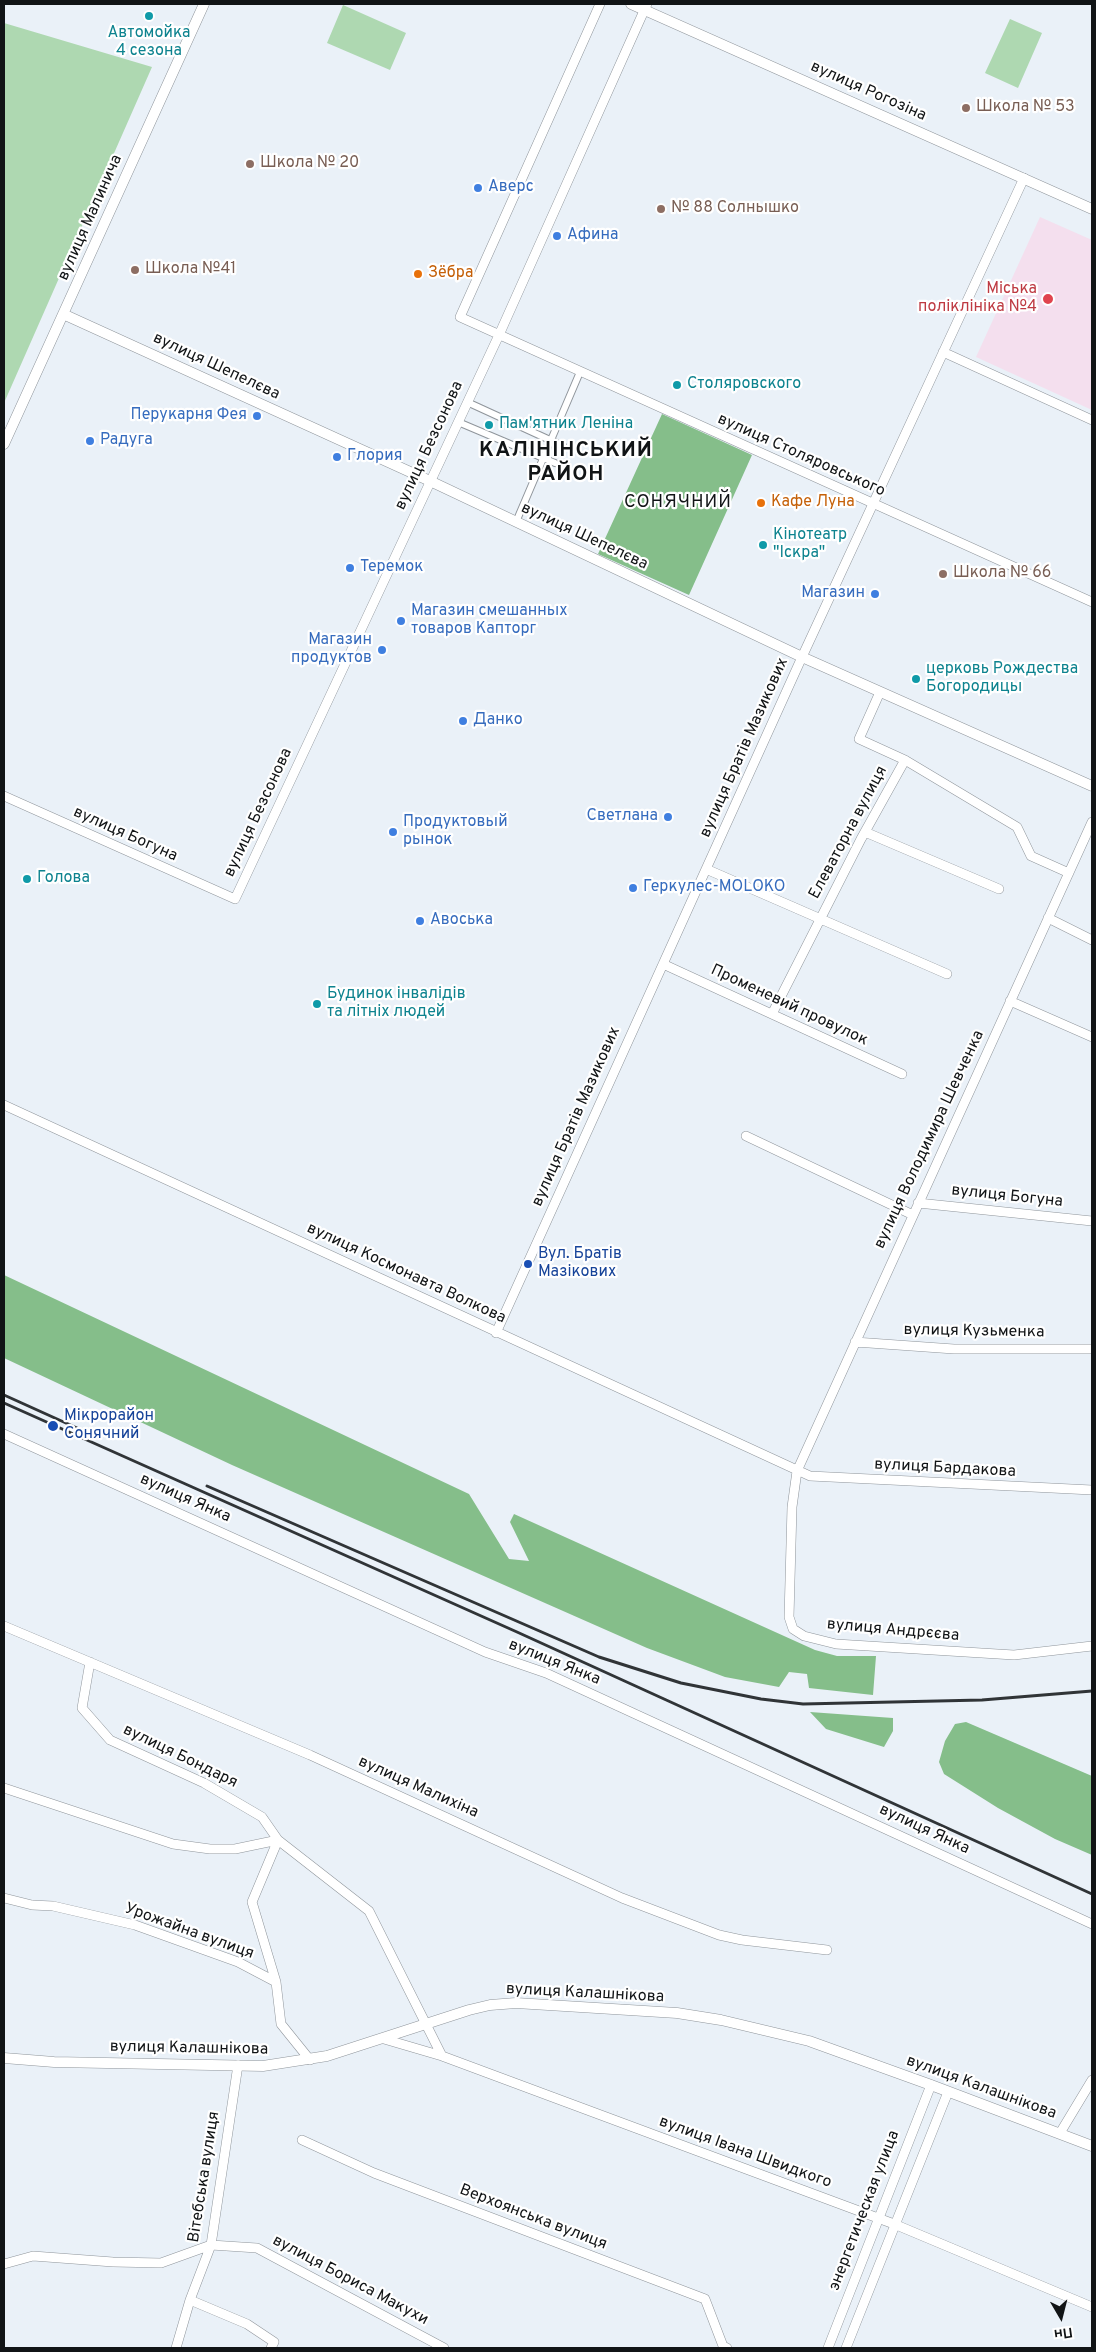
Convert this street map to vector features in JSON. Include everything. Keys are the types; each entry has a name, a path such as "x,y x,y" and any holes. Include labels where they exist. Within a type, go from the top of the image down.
{"street":[{"name":"вулиця Малинича","path":"4,444 204,4"},
{"name":"вулиця Столяровського","path":"600,4 460,317 1092,602"},
{"name":"вулиця Рогозіна","path":"631,4 645,7 1092,209"},
{"name":"вулиця Безсонова","path":"235,899 499,335 645,7"},
{"name":"вулиця Братів Мазикових","path":"496,1332 802,657 1024,178"},
{"name":"вулиця Шепелєва","path":"63,314 430,481 802,657 1092,786"},
{"path":"943,352 1092,420"},
{"path":"516,522 580,372"},
{"path":"467,402 563,446"},
{"path":"458,422 555,463"},
{"path":"880,692 859,738 905,760 1017,827 1031,856 1069,872"},
{"name":"Елеваторна вулиця","path":"772,1014 865,832 905,760"},
{"name":"вулиця Богуна","path":"4,796 235,899"},
{"name":"вулиця Володимира Шевченка","path":"797,1471 1092,822"},
{"path":"865,832 999,890"},
{"name":"Елеваторна вулиця","path":"706,869 946,974"},
{"path":"1048,918 1092,940"},
{"name":"Променевий провулок","path":"663,964 902,1074"},
{"path":"1010,1001 1092,1037"},
{"name":"вулиця Космонавта Волкова","path":"4,1105 797,1471"},
{"path":"746,1136 913,1215"},
{"name":"вулиця Богуна","path":"918,1202 1092,1221"},
{"name":"вулиця Кузьменка","path":"855,1342 954,1349 1092,1349"},
{"name":"вулиця Янка","path":"4,1434 485,1652 546,1673 1092,1924"},
{"name":"вулиця Бардакова","path":"797,1471 822,1478 1092,1490"},
{"name":"вулиця Андрєєва","path":"797,1471 792,1507 789,1617 792,1629 804,1636 845,1645 1014,1655 1092,1646"},
{"name":"вулиця Малихіна","path":"4,1626 310,1756 541,1861 595,1888 701,1929 742,1940 827,1950"},
{"name":"вулиця Бондаря","path":"90,1662 82,1708 110,1740 204,1783 262,1817 278,1840 369,1911 442,2056"},
{"path":"4,1788 173,1844 210,1849 235,1849 278,1840"},
{"path":"278,1840 252,1902 276,1982 281,2024 310,2060"},
{"name":"Урожайна вулиця","path":"4,1898 32,1905 53,1906 135,1926 238,1962 276,1982"},
{"name":"вулиця Калашнікова","path":"4,2058 54,2062 277,2065 310,2060 384,2039 469,2010 516,2003 677,2014 721,2020 809,2042 931,2085 1092,2146"},
{"name":"вулиця Івана Швидкого","path":"384,2039 442,2056 894,2224 1092,2307"},
{"name":"Вітебська вулиця","path":"176,2348 190,2300 211,2245 238,2065"},
{"path":"1060,2133 1092,2080"},
{"name":"энергетическая улица","path":"828,2348 931,2085"},
{"path":"846,2348 948,2092"},
{"name":"Верхоянська вулиця","path":"302,2140 374,2173 705,2299 723,2346 727,2348"},
{"path":"4,2264 33,2256 112,2262 161,2263 211,2245"},
{"name":"вулиця Бориса Макухи","path":"211,2245 257,2248 444,2348"},
{"path":"190,2300 247,2324 274,2342 272,2348"}],"shaded area":[{"name":"Міська поліклініка №4","path":"1040,217 1092,240 1092,410 976,357"}],"green space":[{"path":"343,5 406,33 390,70 327,43"},
{"path":"1010,19 1042,33 1018,88 985,73"},
{"path":"4,23 152,67 4,403"},
{"path":"662,414 752,455 689,595 598,554"},
{"path":"4,1275 469,1494 509,1559 529,1561 510,1522 514,1514 815,1650 837,1656 876,1656 873,1695 809,1688 807,1674 789,1672 779,1687 725,1677 647,1648 232,1465 4,1358"},
{"path":"810,1712 893,1718 893,1731 884,1747 826,1729"},
{"path":"966,1722 1092,1776 1092,1855 1055,1839 998,1808 944,1774 939,1762 945,1741 955,1724"}],"railway":[{"path":"4,1395 88,1433"},
{"path":"4,1403 517,1632 1092,1894"},
{"path":"207,1486 599,1657 681,1683 761,1699 803,1704 982,1700 1092,1691"}],"place":[{"name":"Автомойка 4 сезона","path":"149,16"},
{"name":"Школа № 53","path":"966,108"},
{"name":"Школа № 20","path":"250,164"},
{"name":"Аверс","path":"478,188"},
{"name":"№ 88 Солнышко","path":"661,209"},
{"name":"Афина","path":"557,236"},
{"name":"Школа №41","path":"135,270"},
{"name":"Зёбра","path":"418,274"},
{"name":"Міська поліклініка №4","path":"1048,299"},
{"name":"Столяровского","path":"677,385"},
{"name":"Перукарня Фея","path":"257,416"},
{"name":"Пам'ятник Леніна","path":"489,425"},
{"name":"Радуга","path":"90,441"},
{"name":"Глория","path":"337,457"},
{"name":"Кафе Луна","path":"761,503"},
{"name":"Кінотеатр \"Іскра\"","path":"763,545"},
{"name":"Теремок","path":"350,568"},
{"name":"Школа № 66","path":"943,574"},
{"name":"Магазин","path":"875,594"},
{"name":"Магазин смешанных товаров Капторг","path":"401,621"},
{"name":"Магазин продуктов","path":"382,650"},
{"name":"церковь Рождества Богородицы","path":"916,679"},
{"name":"Данко","path":"463,721"},
{"name":"Светлана","path":"668,817"},
{"name":"Продуктовый рынок","path":"393,832"},
{"name":"Голова","path":"27,879"},
{"name":"Геркулес-MOLOKO","path":"633,888"},
{"name":"Авоська","path":"420,921"},
{"name":"Будинок інвалідів та літніх людей","path":"317,1004"},
{"name":"Вул. Братів Мазікових","path":"528,1264"},
{"name":"Мікрорайон Сонячний","path":"53,1426"}],"district":[{"name":"КАЛІНІНСЬКИЙ РАЙОН","path":"566,464"},
{"name":"СОНЯЧНИЙ","path":"678,503"}]}
